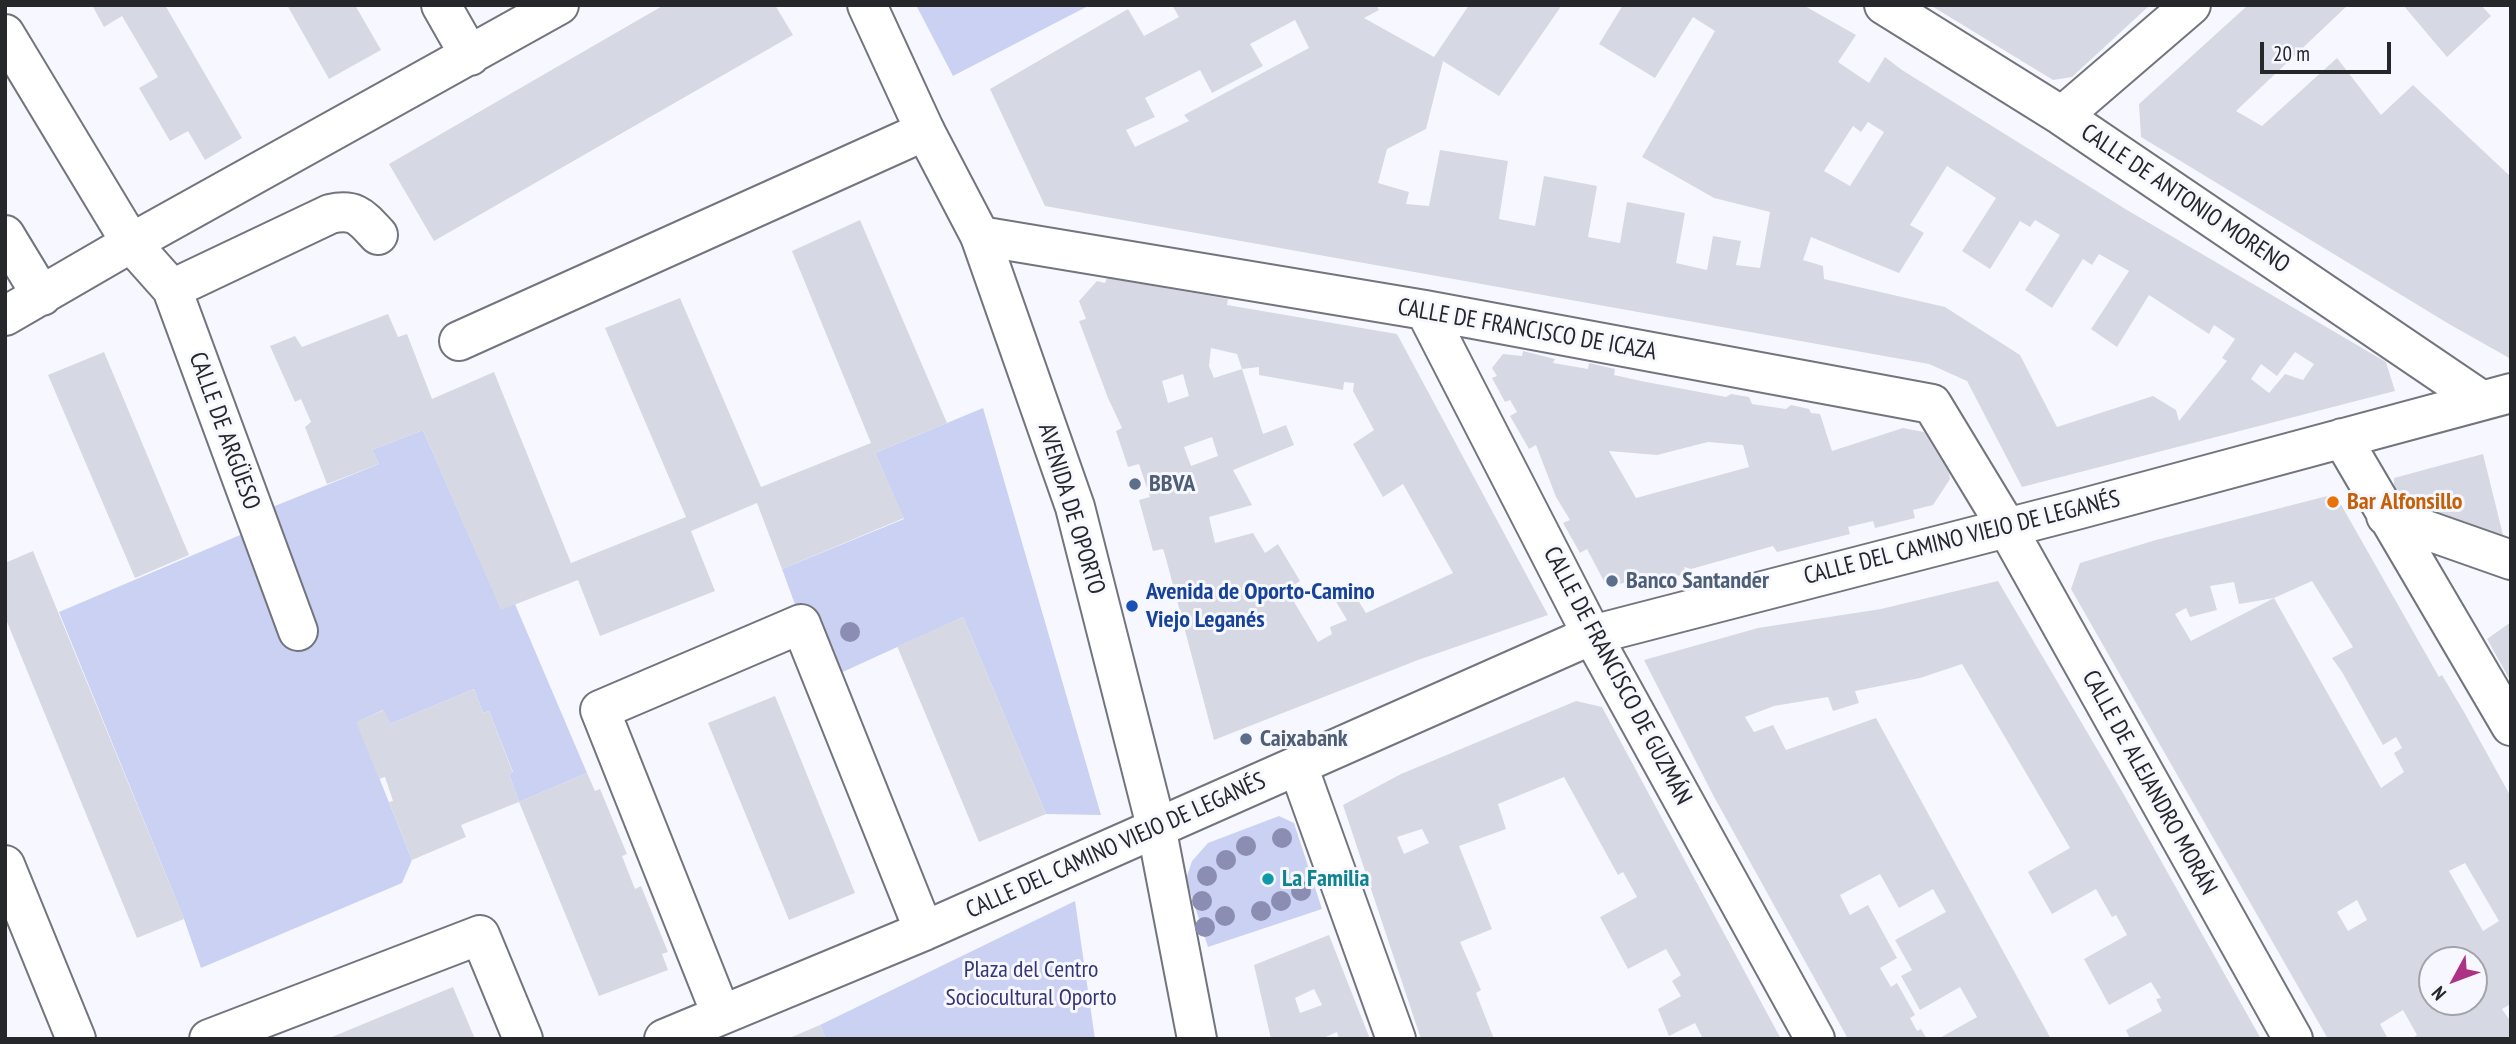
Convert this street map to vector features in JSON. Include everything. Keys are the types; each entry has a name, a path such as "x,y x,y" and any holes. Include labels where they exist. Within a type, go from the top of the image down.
{"street":[{"path":"441,5 470,56"},
{"path":"5,316 559,5"},
{"name":"AVENIDA DE OPORTO","path":"867,5 925,131 980,236 1075,507 1156,826 1197,1039"},
{"name":"CALLE DE ANTONIO MORENO","path":"1884,5 2062,116 2496,397"},
{"path":"2062,116 2192,5"},
{"name":"CALLE DE ARGÜESO","path":"5,34 131,243 172,289 298,631"},
{"path":"459,341 925,131"},
{"path":"172,289 330,214 344,211 359,215 379,235"},
{"path":"5,235 42,296"},
{"name":"CALLE DE FRANCISCO DE ICAZA","path":"980,236 1425,310 1932,404 2006,526"},
{"name":"CALLE DE FRANCISCO DE GUZMÁN","path":"1425,310 1592,635 1815,1039"},
{"name":"CALLE DEL CAMINO VIEJO DE LEGANÉS","path":"664,1039 1076,865 1156,826 1592,635 2080,509 2496,397"},
{"path":"2342,438 2511,726"},
{"path":"2386,516 2511,561"},
{"name":"CALLE DE ALEJANDRO MORÁN","path":"2006,526 2293,1039"},
{"path":"721,1014 600,710 801,624 924,931"},
{"path":"1298,766 1396,1039"},
{"path":"5,865 76,1039"},
{"path":"209,1039 480,935 523,1039"}],"green space":[{"path":"916,5 1090,5 953,76"},
{"path":"983,408 1101,815 1046,814 963,617 823,681 782,569 904,519 875,453"},
{"path":"423,430 501,609 515,604 587,773 519,802 509,774 513,772 489,711 483,713 474,689 390,724 383,710 357,722 412,860 402,883 201,968 184,919 59,612 259,527 255,514 379,464 372,450"},
{"path":"1279,816 1294,823 1322,909 1208,947 1186,879 1192,861 1208,843"},
{"name":"Plaza del Centro Sociocultural Oporto","path":"1075,901 1095,1039 826,1039 820,1025"}],"building":[{"path":"92,5 165,5 242,138 205,160 188,131 170,141 139,88 158,77 122,16 104,27"},
{"path":"287,5 355,5 381,50 329,79"},
{"path":"664,5 775,5 793,35 434,241 389,164"},
{"path":"1172,5 1376,5 1379,10 1364,18 1434,57 1469,5 1562,5 1499,96 1443,61 1426,129 1387,149 1378,183 1409,192 1406,204 1429,206 1440,150 1508,161 1499,219 1535,226 1544,176 1597,186 1588,237 1620,243 1627,202 1685,213 1676,263 1707,270 1713,236 1741,241 1736,265 1760,268 1770,212 1714,198 1642,157 1715,31 1693,17 1655,78 1599,44 1623,5 1803,5 1856,35 1838,62 1869,83 1885,57 2127,210 2386,362 2395,391 2022,487 1967,381 1929,364 1045,206 990,89 1128,9 1144,36 1179,17","holes":["1295,20 1309,48 1184,115 1189,121 1135,147 1126,130 1155,117 1145,98 1200,70 1212,93 1263,66 1250,44","1868,122 1884,132 1850,186 1824,171 1853,126 1861,132","1947,166 1996,198 1962,251 1990,269 2020,221 2030,227 2035,220 2060,235 2025,290 2052,308 2083,259 2092,265 2099,254 2129,271 2091,329 2117,347 2149,295 2209,334 2214,325 2235,339 2222,358 2227,361 2179,421 2176,410 2153,396 2057,427 2020,355 1945,307 1824,279 1823,266 1803,260 1811,237 1899,273 1924,233 1910,225","2295,352 2314,364 2303,380 2285,374 2269,393 2251,379 2261,364 2277,376"]},
{"path":"1930,5 2150,5 2072,77 2053,80"},
{"path":"2248,5 2348,5 2236,111 2262,126 2337,58 2381,115 2413,85 2511,177 2511,359 2141,137 2139,104"},
{"path":"2403,5 2481,5 2491,16 2447,57"},
{"path":"860,220 947,423 875,453 904,518 782,569 757,503 691,531 715,591 600,636 578,580 501,610 423,430 372,450 379,464 327,484 305,427 311,422 301,399 295,402 270,346 295,336 302,347 388,314 398,337 407,334 432,399 494,372 571,563 686,517 605,328 680,298 761,487 871,443 792,251"},
{"path":"1107,278 1228,299 1227,305 1397,334 1548,615 1418,660 1214,740 1165,555 1163,549 1153,551 1139,500 1150,497 1139,464 1128,467 1116,431 1122,428 1079,321 1086,319 1079,301 1097,281 1105,283","holes":["1211,348 1237,354 1242,369 1214,378 1209,366","1259,367 1259,375 1343,390 1344,382 1354,383 1353,391 1374,430 1353,444 1383,497 1403,484 1453,573 1366,613 1349,586 1332,595 1347,620 1330,627 1332,634 1318,642 1287,590 1300,581 1278,544 1265,553 1253,533 1215,543 1209,517 1252,505 1233,470 1294,445 1286,425 1263,434 1242,369","1183,374 1189,396 1168,403 1162,381","1212,437 1218,456 1191,466 1184,447"]},
{"path":"1523,351 1555,359 1553,363 1588,369 1589,363 1615,369 1614,375 1641,381 1726,397 1731,394 1749,397 1752,404 1786,409 1791,405 1809,409 1811,413 1820,414 1832,451 1903,428 1924,432 1950,479 1933,505 1913,510 1915,518 1875,528 1873,521 1848,527 1850,534 1777,552 1773,546 1691,569 1684,567 1686,574 1645,583 1644,578 1607,587 1587,549 1580,553 1563,523 1570,520 1556,497 1536,445 1529,449 1510,416 1517,412 1510,400 1505,402 1492,378 1497,376 1492,368 1503,354 1522,356","holes":["1708,442 1743,445 1749,467 1636,498 1609,451 1657,455"]},
{"path":"104,352 189,555 135,578 48,375"},
{"path":"2483,454 2504,539 2394,496 2394,478"},
{"path":"2335,494 2511,797 2511,1004 2502,1009 2511,1022 2511,1039 2412,1039 2417,1035 2403,1010 2380,1024 2388,1039 2328,1039 2071,589 2080,563 2156,540","holes":["2312,581 2353,647 2332,658 2383,745 2396,737 2402,748 2394,753 2404,772 2381,788 2274,598","2234,582 2239,604 2274,598 2191,641 2175,614 2186,608 2190,617 2217,610 2210,586","2465,863 2499,921 2483,931 2449,871","2357,900 2367,920 2348,931 2337,912"]},
{"path":"33,551 184,919 137,938 5,617 5,563"},
{"path":"1998,581 2123,793 2261,1039 2130,1039 2126,1030 2162,1011 2156,999 2161,998 2151,982 2109,1005 2084,959 2127,935 2116,915 2112,917 2096,889 2052,914 2028,872 2070,848 1962,664 1920,678 1855,691 1859,703 1833,711 1828,697 1774,706 1745,717 1754,732 1773,725 1786,750 1876,718 2051,1039 1938,1039 1977,1017 1960,987 1920,1010 1901,976 1912,970 1895,940 1946,912 1933,889 1899,908 1880,874 1840,895 1850,915 1868,905 1897,958 1880,968 1891,987 1897,983 1915,1015 1910,1018 1917,1031 1921,1029 1927,1039 1848,1039 1713,795 1644,660 1758,628 1881,609"},
{"path":"963,617 1046,814 979,842 897,646"},
{"path":"2511,622 2511,682 2487,639"},
{"path":"474,689 483,713 489,711 513,773 509,774 519,802 461,825 466,837 412,860 389,802 393,801 385,777 379,779 356,722 384,710 390,724"},
{"path":"775,696 855,893 789,920 708,723"},
{"path":"1576,701 1602,707 1781,1039 1703,1039 1695,1023 1669,1036 1658,1009 1681,996 1672,981 1681,975 1666,949 1628,969 1600,917 1637,897 1623,872 1618,875 1564,777 1498,804 1506,829 1459,846 1492,929 1460,942 1481,990 1476,993 1494,1039 1421,1039 1343,805 1401,774","holes":["1422,829 1429,843 1404,854 1397,837"]},
{"path":"587,773 595,791 600,789 627,854 622,856 635,889 641,886 668,952 662,954 668,970 599,996 519,802"},
{"path":"1329,935 1370,1039 1339,1039 1337,1032 1321,1039 1271,1039 1254,965","holes":["1314,989 1322,1005 1300,1013 1295,998"]},
{"path":"453,987 475,1039 327,1039"},
{"path":"820,1025 826,1039 787,1039"}],"place":[{"name":"BBVA","path":"1135,484"},
{"name":"Bar Alfonsillo","path":"2333,502"},
{"name":"Banco Santander","path":"1612,581"},
{"name":"Avenida de Oporto-Camino Viejo Leganés","path":"1132,606"},
{"name":"Caixabank","path":"1246,739"},
{"name":"La Familia","path":"1268,879"}]}
